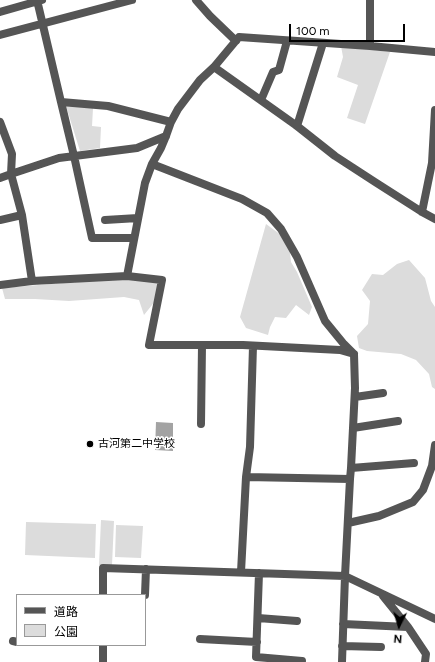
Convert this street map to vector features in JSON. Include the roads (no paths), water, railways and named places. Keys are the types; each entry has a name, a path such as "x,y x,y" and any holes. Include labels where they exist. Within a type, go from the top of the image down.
{"street":[{"path":"0,12 39,0 42,24 92,238 134,238"},
{"path":"0,35 132,0"},
{"path":"196,0 236,41"},
{"path":"370,0 370,46"},
{"path":"127,276 145,183 171,122 178,109 200,80 214,67 239,37 435,52"},
{"path":"260,100 273,72 279,70 288,41"},
{"path":"297,126 323,43"},
{"path":"214,67 297,126 336,156 435,220"},
{"path":"61,102 108,106 171,122"},
{"path":"422,212 433,175 432,163 435,111"},
{"path":"0,122 12,154 11,174 22,215 32,281"},
{"path":"0,178 59,158 136,148 166,136"},
{"path":"152,164 242,199 267,213 281,229 297,257 325,321 354,354 353,428 342,662"},
{"path":"0,220 22,215"},
{"path":"105,220 138,218"},
{"path":"0,285 32,281 127,276 162,280 150,345 253,346 340,350 354,354"},
{"path":"201,424 202,345"},
{"path":"242,572 246,477 250,448 253,346"},
{"path":"354,397 383,392"},
{"path":"353,428 398,421"},
{"path":"348,523 379,516 413,502 423,490 432,466 435,445"},
{"path":"351,468 414,463"},
{"path":"246,477 350,479"},
{"path":"103,594 103,568 345,576 435,619"},
{"path":"145,594 146,569"},
{"path":"259,573 256,657 302,661"},
{"path":"382,594 408,627 426,654 425,662"},
{"path":"258,618 296,621"},
{"path":"343,624 408,627"},
{"path":"200,639 257,642"},
{"path":"103,646 103,662"},
{"path":"342,646 381,647"}],"place":[{"name":"古河第二中学校","path":"90,444"}]}
